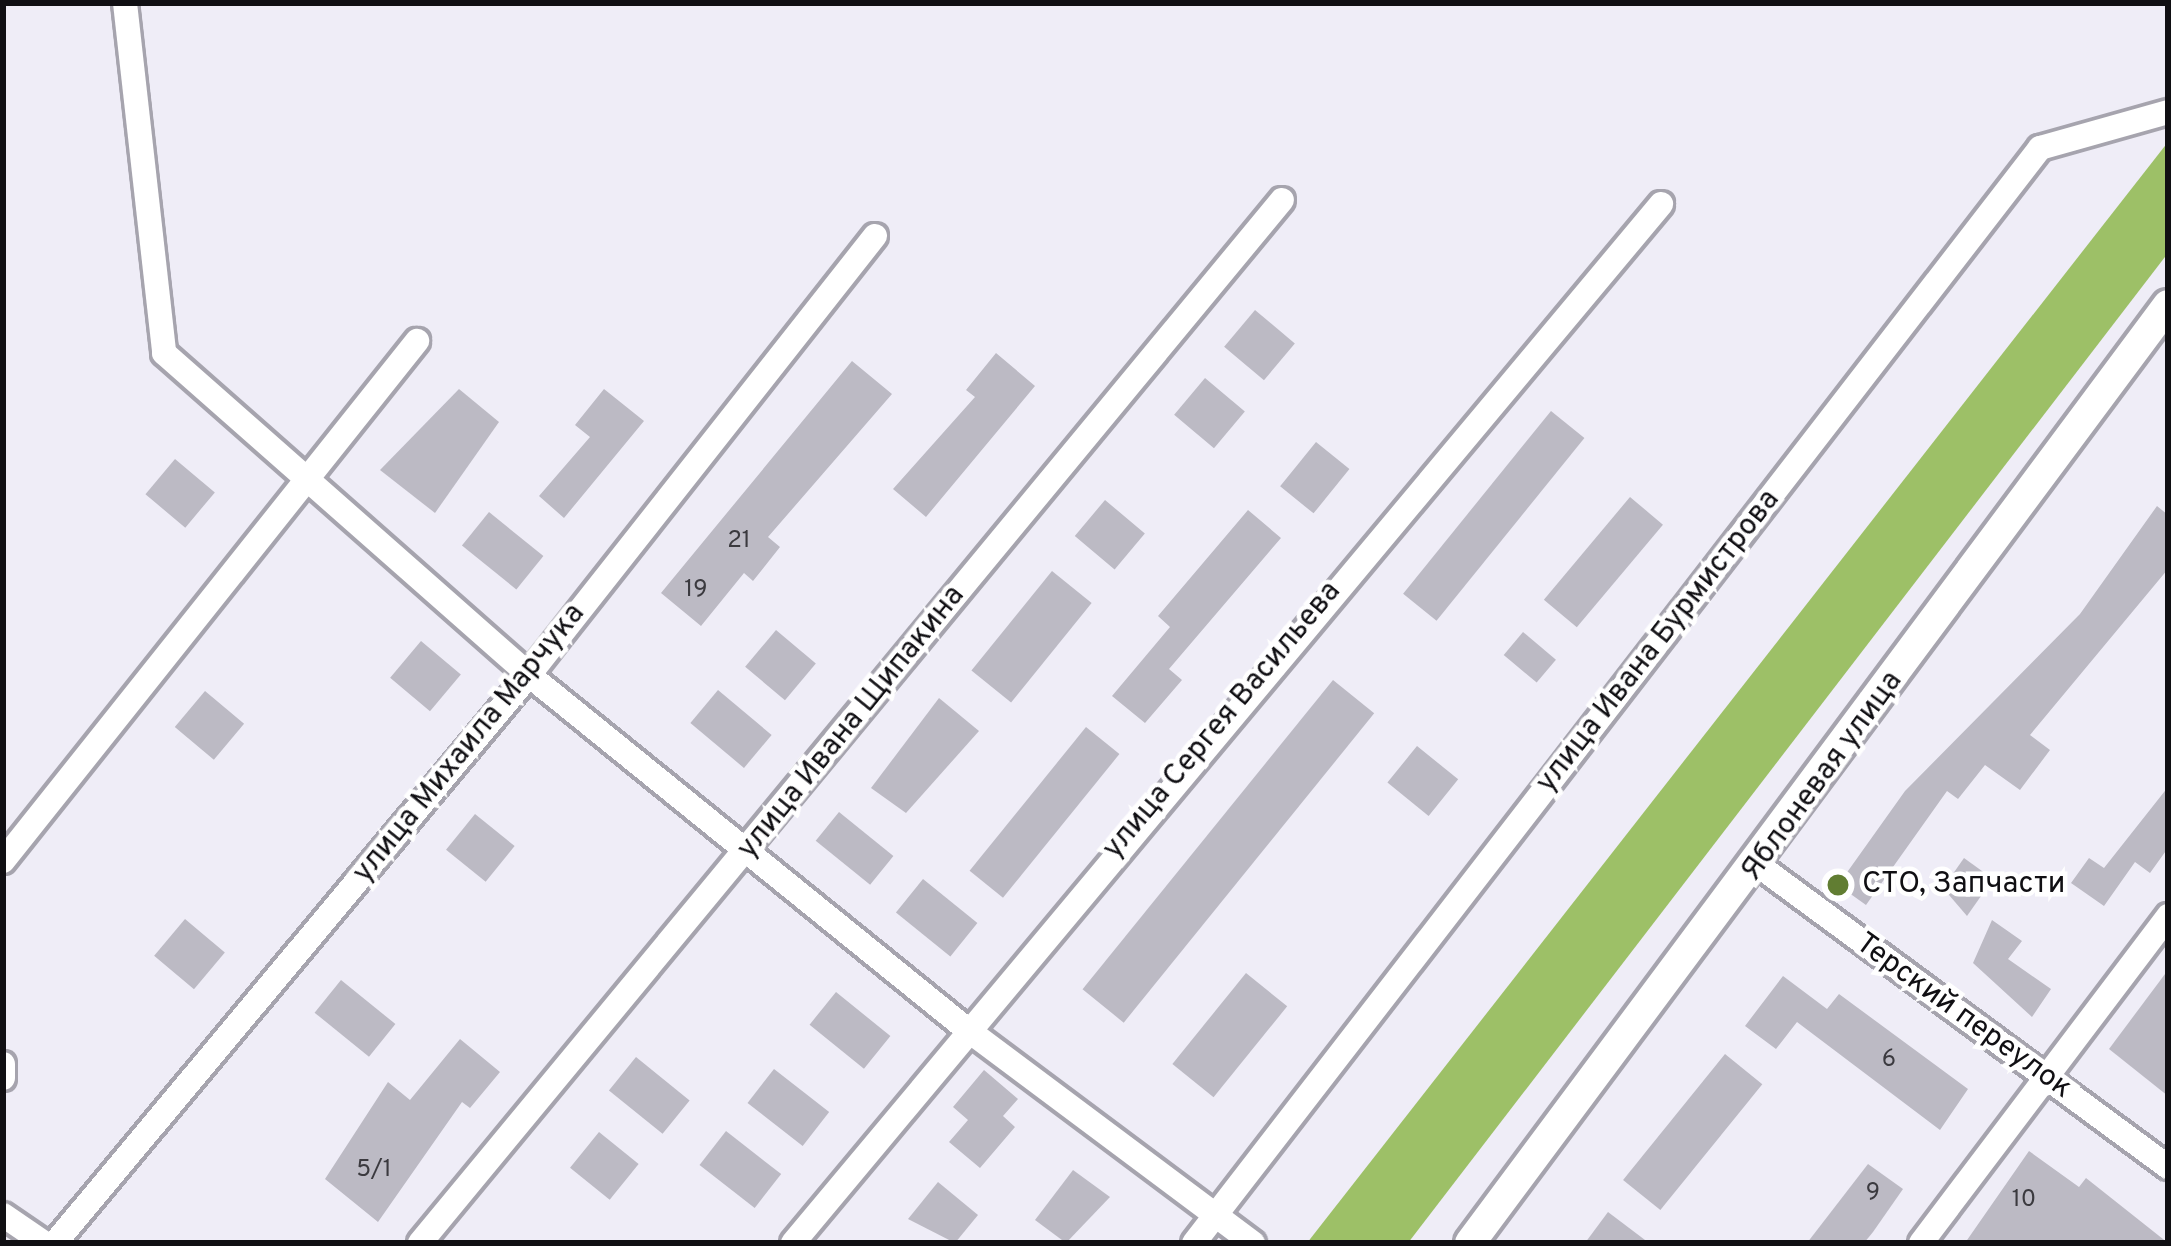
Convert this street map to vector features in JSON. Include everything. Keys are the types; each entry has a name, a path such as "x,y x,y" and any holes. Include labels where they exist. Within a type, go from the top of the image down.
{"street":[{"path":"125,3 164,353 308,490 529,675 964,1027 1253,1243"},
{"name":"улица Ивана Бурмистрова","path":"1195,1243 2040,148 2168,112"},
{"name":"улица Ивана Щипакина","path":"420,1243 1282,200"},
{"name":"улица Сергея Васильева","path":"793,1243 964,1027 1661,204"},
{"name":"улица Михаила Марчука","path":"56,1243 529,675 874,236"},
{"name":"Яблоневая улица","path":"1470,1243 1758,866 2168,305"},
{"path":"3,861 308,490 417,341"},
{"name":"Терский переулок","path":"1758,866 2168,1167"},
{"path":"1921,1243 2168,916"},
{"path":"3,1064 3,1078"},
{"path":"3,1215 44,1243"}],"green space":[{"path":"2168,142 2168,253 1408,1243 1307,1243"}],"building":[{"path":"1255,310 1295,343 1264,380 1224,347"},
{"path":"996,353 1035,386 926,517 893,489 975,397 966,390"},
{"path":"852,361 892,394 768,537 780,547 753,581 744,573 701,626 661,593"},
{"path":"1205,378 1245,411 1214,448 1174,415"},
{"path":"459,389 499,422 435,513 380,470"},
{"path":"604,389 644,421 564,518 539,496 590,437 575,425"},
{"path":"1551,411 1584,438 1437,621 1403,594"},
{"path":"1316,442 1349,469 1314,513 1280,486"},
{"path":"175,459 215,492 185,528 145,494"},
{"path":"1630,497 1663,525 1577,627 1544,600"},
{"path":"1105,500 1145,533 1115,569 1075,536"},
{"path":"2157,506 2168,515 2168,569 2030,735 2050,750 2020,790 1985,765 1958,799 1947,791 1866,905 1838,885 1905,791 2080,614"},
{"path":"1248,510 1281,538 1169,669 1182,680 1145,723 1112,696 1170,627 1158,616"},
{"path":"489,512 543,556 516,589 462,545"},
{"path":"1052,571 1092,603 1011,703 971,670"},
{"path":"776,630 816,663 785,700 745,667"},
{"path":"1523,632 1556,660 1537,683 1504,655"},
{"path":"421,641 461,674 430,711 390,678"},
{"path":"1333,680 1374,713 1124,1023 1083,989"},
{"path":"718,690 772,735 744,768 690,723"},
{"path":"205,691 244,724 214,760 175,727"},
{"path":"939,698 979,731 906,813 871,788"},
{"path":"1086,727 1119,754 1003,898 970,871"},
{"path":"1417,746 1458,779 1429,816 1387,783"},
{"path":"2168,787 2168,848 2150,873 2135,862 2104,906 2071,883 2089,858 2104,868"},
{"path":"839,812 893,856 870,885 816,841"},
{"path":"475,814 515,846 486,882 446,850"},
{"path":"1964,858 1993,879 1967,916 1943,888"},
{"path":"923,879 977,923 950,956 896,912"},
{"path":"185,919 225,952 194,989 154,956"},
{"path":"1992,920 2022,941 2008,959 2051,989 2032,1017 1973,963"},
{"path":"2168,970 2168,1096 2109,1049"},
{"path":"1246,973 1287,1006 1214,1097 1172,1064"},
{"path":"1783,976 1827,1009 1839,994 1968,1089 1940,1130 1797,1022 1776,1049 1745,1026"},
{"path":"341,980 395,1024 369,1057 315,1013"},
{"path":"836,992 890,1036 864,1069 810,1025"},
{"path":"460,1039 500,1072 470,1108 462,1102 378,1222 325,1179 388,1082 410,1100"},
{"path":"1725,1054 1762,1084 1660,1210 1623,1180"},
{"path":"636,1057 690,1100 663,1134 609,1090"},
{"path":"774,1069 829,1112 803,1146 748,1103"},
{"path":"984,1070 1018,1099 1003,1116 1015,1127 980,1168 949,1142 968,1120 953,1107"},
{"path":"726,1131 781,1174 755,1208 700,1165"},
{"path":"599,1132 639,1164 610,1200 570,1168"},
{"path":"2029,1151 2079,1187 2086,1178 2168,1243 1965,1243"},
{"path":"1868,1164 1903,1189 1873,1232 1864,1243 1807,1243"},
{"path":"1073,1170 1110,1197 1066,1243 1035,1220"},
{"path":"938,1182 978,1215 955,1243 908,1219"},
{"path":"1608,1212 1649,1243 1585,1243"}],"place":[{"name":"СТО, Запчасти","path":"1838,885"}]}
